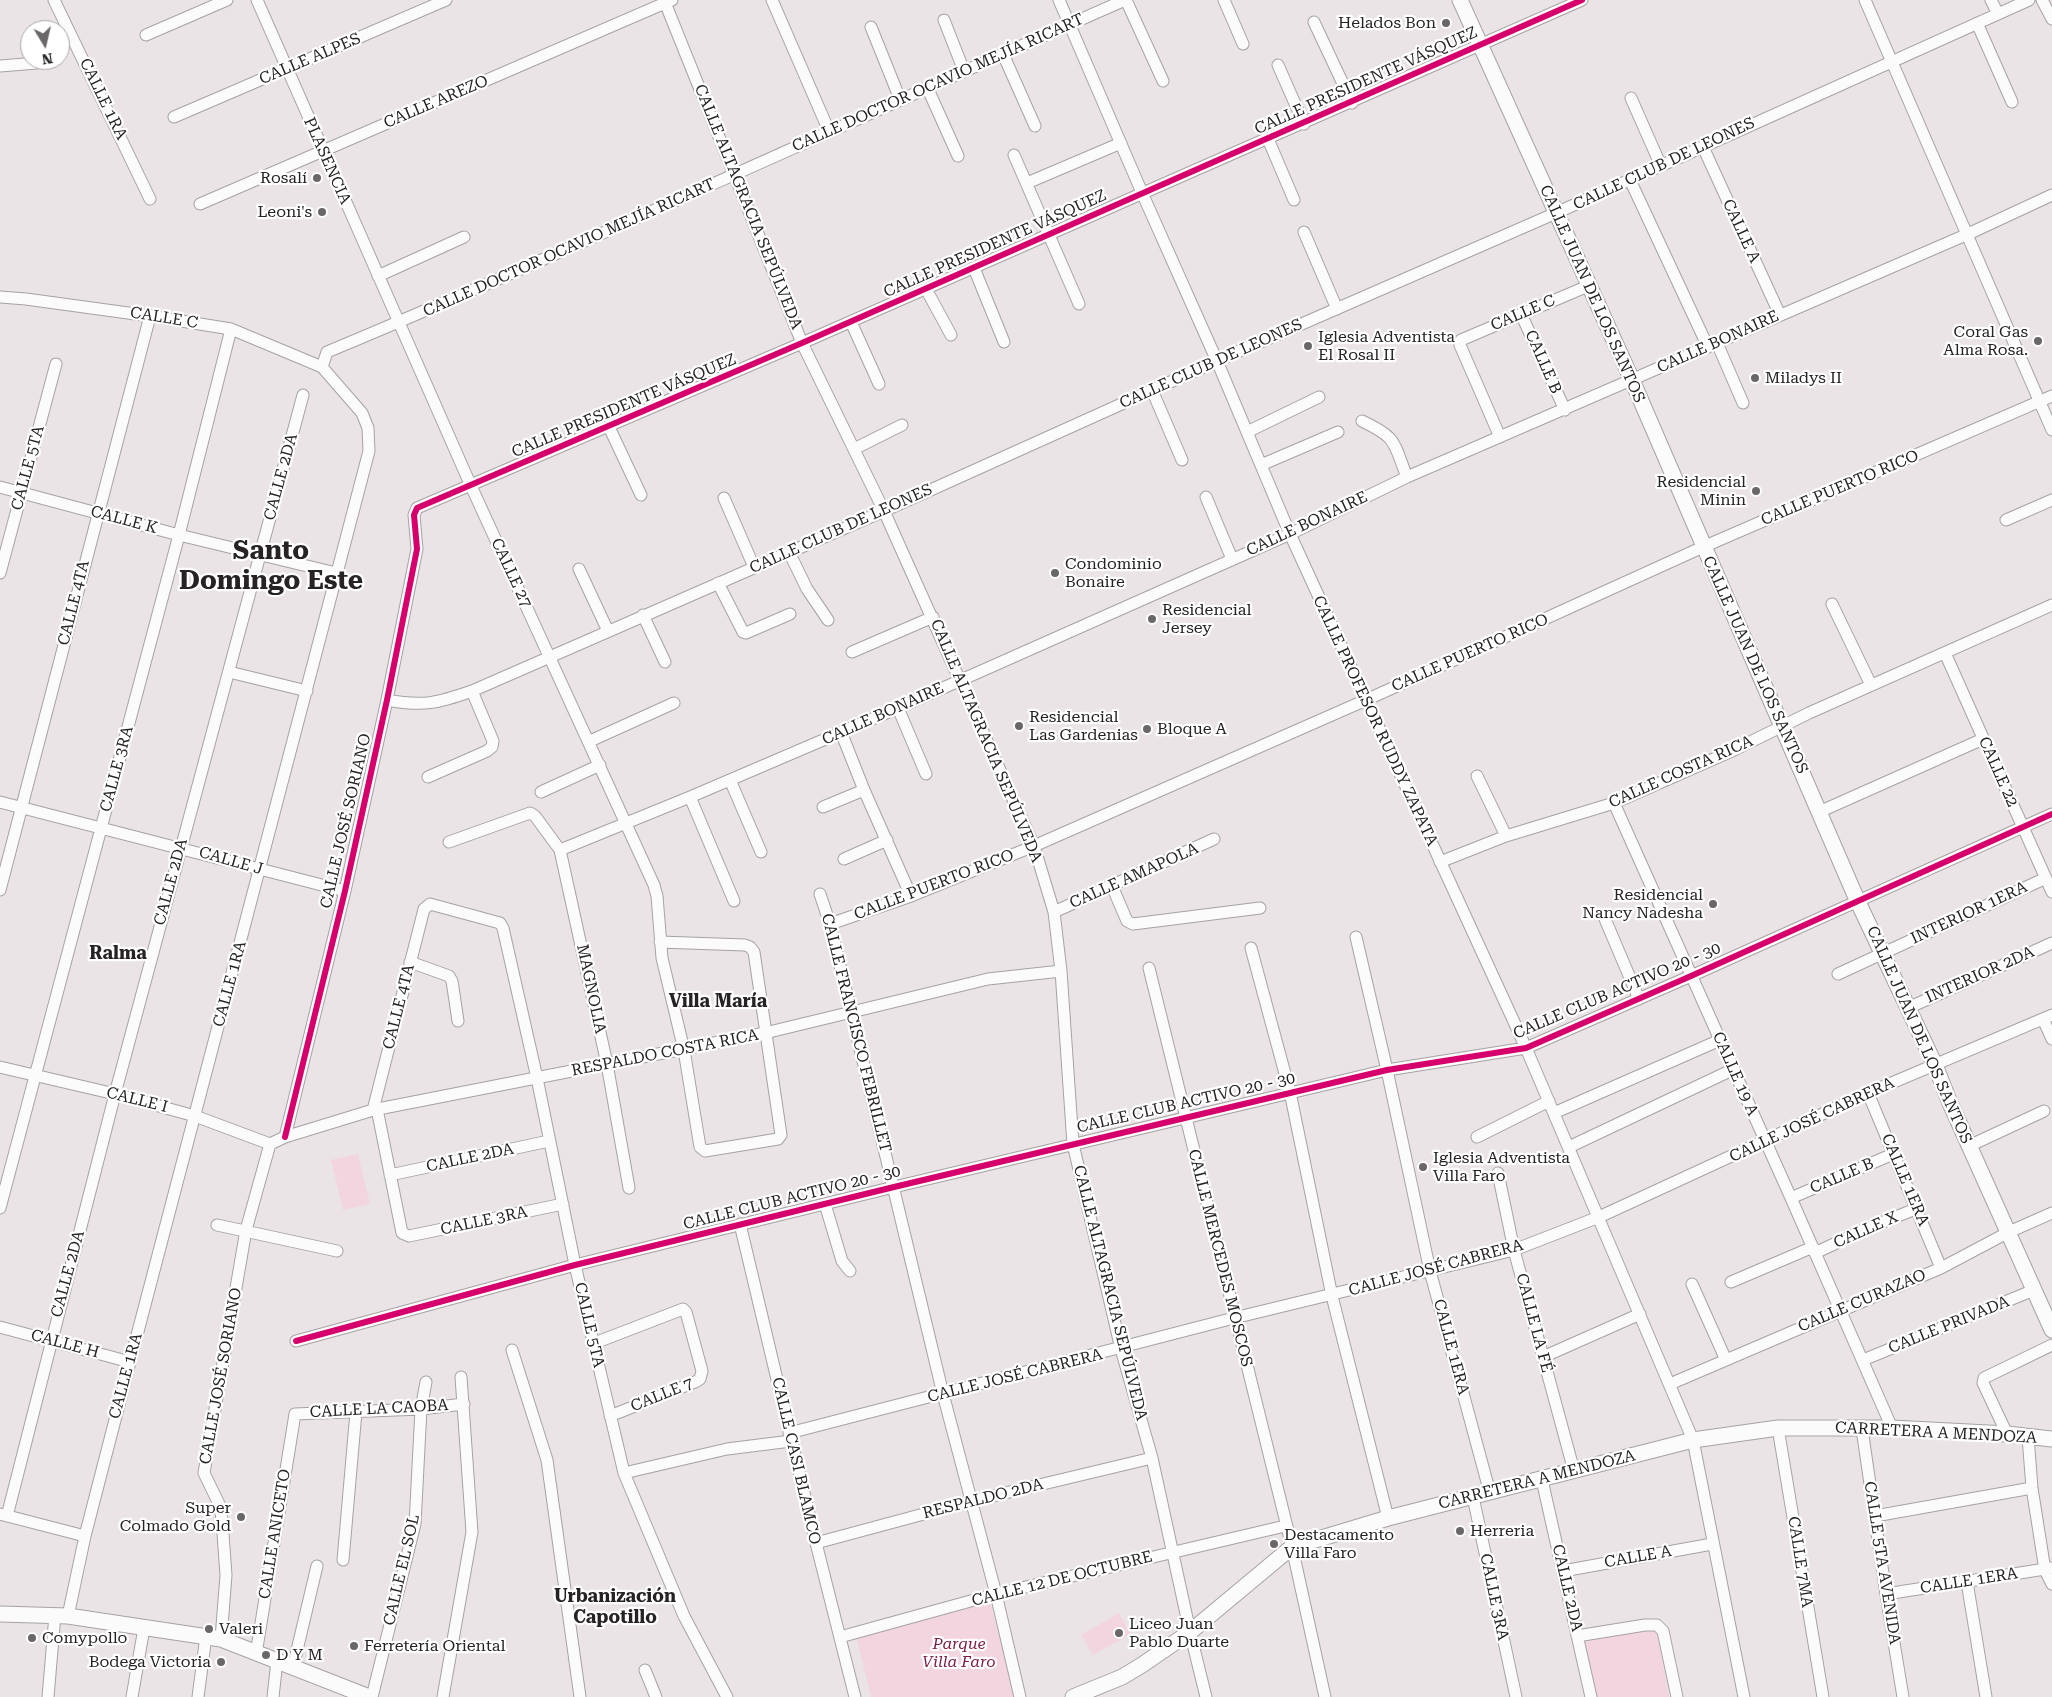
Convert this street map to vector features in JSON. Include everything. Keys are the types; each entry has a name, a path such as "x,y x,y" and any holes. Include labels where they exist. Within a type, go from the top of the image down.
{"street":[{"name":"CALLE 1RA","path":"54,0 150,199"},
{"path":"146,35 227,0"},
{"name":"PLASENCIA","path":"257,0 399,322"},
{"name":"CALLE ALPES","path":"174,117 446,0"},
{"path":"772,0 829,131"},
{"name":"CALLE PROFESOR RUDDY ZAPATA","path":"1059,0 1142,194 1217,361 1290,534 1526,1048 1693,1440"},
{"path":"1125,0 1162,81"},
{"name":"CALLE DOCTOR OCAVIO MEJÍA RICART","path":"322,367 327,352 735,175 900,99 1125,0"},
{"path":"1224,0 1243,44"},
{"name":"CALLE JUAN DE LOS SANTOS","path":"1460,0 1632,380 1703,548 1858,902 1935,1064 1969,1146 2052,1330"},
{"name":"CALLE PRESIDENTE VÁSQUEZ","path":"417,508 802,344 1582,0"},
{"path":"1865,0 2052,430"},
{"path":"1991,0 1998,14"},
{"name":"CALLE CLUB DE LEONES","path":"388,700 410,704 424,704 447,700 472,690 884,511 1217,361 1630,180 2029,0"},
{"path":"2042,0 2052,18"},
{"name":"CALLE AREZO","path":"200,204 667,1"},
{"name":"CALLE ALTAGRACIA SEPÚLVEDA","path":"667,1 802,344 884,511 933,617 1034,846 1054,912 1061,971 1074,1144 1121,1349 1152,1458 1206,1697"},
{"path":"944,20 964,71"},
{"path":"1314,22 1352,102"},
{"path":"1977,23 2012,102"},
{"path":"871,27 900,99"},
{"path":"1003,54 1035,126"},
{"path":"0,66 20,64"},
{"path":"1278,65 1304,124"},
{"path":"927,87 958,156"},
{"path":"1631,98 1661,166"},
{"path":"1268,140 1294,200"},
{"path":"1027,183 1121,143"},
{"name":"CALLE A","path":"1703,147 1780,315"},
{"path":"1014,154 1079,304"},
{"path":"1630,180 1743,403"},
{"name":"CALLE BONAIRE","path":"560,850 898,708 1290,534 1407,477 1968,234 2052,195"},
{"path":"1304,232 1337,308"},
{"path":"378,276 464,237"},
{"path":"974,268 1004,342"},
{"name":"CALLE C","path":"1500,437 1460,342 1461,340 1588,286"},
{"path":"926,289 951,335"},
{"name":"CALLE C","path":"0,297 26,298 230,329 322,367"},
{"name":"CALLE B","path":"1521,314 1565,410"},
{"name":"CALLE 4TA","path":"0,890 150,316"},
{"name":"CALLE 27","path":"399,322 471,486 590,741 654,885 657,896 660,942 684,1050 702,1150 780,1137 765,1033"},
{"path":"851,322 879,384"},
{"name":"CALLE 3RA","path":"0,1208 179,535 230,329"},
{"name":"CALLE 5TA","path":"0,573 56,364"},
{"name":"CALLE 1RA","path":"48,1697 62,1615 85,1536 369,451 368,428 362,413 322,367"},
{"path":"1152,390 1182,460"},
{"name":"CALLE 2DA","path":"3,1515 303,395"},
{"name":"CALLE PUERTO RICO","path":"830,924 912,896 1034,846 1366,700 1703,548 2052,396"},
{"path":"1247,432 1319,397"},
{"path":"1362,421 1381,430 1391,438 1407,477"},
{"path":"854,449 902,425"},
{"path":"610,427 641,495"},
{"path":"1261,466 1338,432"},
{"name":"CALLE K","path":"0,487 179,535 336,574"},
{"path":"1206,497 1232,559"},
{"path":"724,498 754,567"},
{"path":"2006,520 2052,500"},
{"name":"CALLE JOSÉ SORIANO","path":"286,1137 345,891 388,700 417,549 414,514 417,508"},
{"path":"789,552 807,590 828,620"},
{"path":"579,569 608,631"},
{"path":"718,583 743,632 746,633 790,614"},
{"path":"1832,604 1872,686"},
{"name":"CALLE COSTA RICA","path":"1440,862 1506,836 1614,803 1809,713 2052,605"},
{"path":"644,615 665,662"},
{"path":"852,652 933,617"},
{"name":"CALLE 22","path":"1945,653 2052,892"},
{"path":"229,672 306,691"},
{"path":"428,777 487,752 492,747 492,741 472,690"},
{"path":"590,741 674,703"},
{"path":"898,708 926,774"},
{"path":"841,732 864,790 912,896"},
{"path":"1819,812 1983,739"},
{"path":"541,792 600,765"},
{"path":"1477,776 1506,836"},
{"path":"730,780 761,852"},
{"path":"822,807 864,790"},
{"path":"690,797 734,901"},
{"name":"CALLE J","path":"0,802 181,847 260,870 345,891"},
{"name":"CALLE 19 A","path":"1614,803 1734,1069 1764,1142 1791,1198 1892,1428"},
{"path":"449,842 530,813 535,816 560,850"},
{"name":"CALLE CLUB ACTIVO 20 - 30","path":"296,1341 575,1265 894,1187 1186,1119 1290,1092 1387,1070 1526,1048 1858,902 2052,814"},
{"name":"CALLE AMAPOLA","path":"1054,912 1214,839"},
{"path":"844,860 887,840"},
{"name":"MAGNOLIA","path":"560,850 607,1064 629,1188"},
{"name":"INTERIOR 1ERA","path":"1838,974 2046,878"},
{"path":"1112,886 1127,921 1133,924 1260,908"},
{"name":"CALLE FRANCISCO FEBRILLET","path":"820,894 830,924 943,1394 996,1594 1020,1697"},
{"name":"CALLE 5TA","path":"426,905 430,904 500,923 503,928 537,1078 592,1344 624,1473 684,1616 727,1697"},
{"name":"CALLE 4TA","path":"375,1109 410,962 426,905"},
{"path":"1604,919 1639,999"},
{"name":"CALLE 1ERA","path":"1356,937 1430,1271 1490,1493"},
{"path":"660,942 750,946 754,952 765,1033"},
{"name":"INTERIOR 2DA","path":"1908,1008 2052,943"},
{"path":"1251,948 1290,1092 1332,1296 1388,1518"},
{"path":"410,962 449,976 452,981 458,1021"},
{"name":"CALLE MERCEDES MOSCOS","path":"1150,968 1285,1526 1292,1547 1325,1697"},
{"name":"RESPALDO COSTA RICA","path":"270,1144 286,1137 375,1109 765,1033 988,979 1061,971"},
{"path":"2047,1017 2052,1039"},
{"name":"CALLE JOSÉ CABRERA","path":"624,1473 727,1449 790,1437 943,1394 1234,1318 1332,1296 1514,1250 1599,1217 1868,1093 2047,1017"},
{"path":"1554,1114 1720,1040"},
{"name":"CALLE I","path":"0,1067 115,1094 195,1116 270,1144"},
{"path":"1569,1147 1734,1069"},
{"name":"CALLE 1ERA","path":"1868,1093 1918,1208 1941,1268"},
{"path":"1477,1137 1549,1101"},
{"path":"375,1109 390,1175"},
{"path":"1969,1146 2044,1111"},
{"name":"CALLE 2DA","path":"390,1175 549,1141"},
{"name":"CALLE JOSÉ SORIANO","path":"198,1697 214,1638 226,1574 220,1506 204,1473 246,1230 270,1144"},
{"name":"CALLE B","path":"1791,1198 1893,1154"},
{"name":"CALLE LA FÉ","path":"1498,1173 1514,1250 1574,1471"},
{"name":"CALLE 3RA","path":"390,1175 402,1233 405,1236 563,1204"},
{"path":"825,1204 842,1261 850,1271"},
{"name":"CALLE X","path":"1731,1282 1918,1208"},
{"name":"CALLE CURAZAO","path":"1670,1384 1941,1268 2009,1232 2052,1213"},
{"name":"CALLE CASI BLAMCO","path":"740,1224 790,1437 855,1697"},
{"path":"217,1225 337,1251"},
{"path":"1692,1284 1726,1360"},
{"name":"CALLE PRIVADA","path":"1863,1360 2034,1290"},
{"name":"CALLE 7","path":"592,1344 683,1309 686,1312 702,1371 700,1379 610,1416"},
{"path":"1543,1357 1640,1314"},
{"name":"CALLE H","path":"0,1327 130,1362"},
{"path":"2007,1434 1983,1383 1984,1378 2052,1345"},
{"path":"512,1350 547,1460 580,1697"},
{"path":"443,1697 472,1532 462,1377"},
{"name":"CALLE EL SOL","path":"371,1697 415,1524 421,1409 426,1382"},
{"name":"CALLE LA CAOBA","path":"295,1414 421,1409 464,1404"},
{"path":"343,1560 356,1412"},
{"name":"CALLE ANICETO","path":"256,1654 295,1414"},
{"name":"CARRETERA A MENDOZA","path":"1072,1697 1122,1677 1190,1632 1292,1547 1388,1518 1693,1440 1778,1428 1892,1428 2007,1434 2052,1439"},
{"name":"CALLE 7MA","path":"1778,1428 1822,1697"},
{"name":"CALLE 5TA AVENIDA","path":"1862,1429 1886,1594 1904,1697"},
{"path":"2028,1437 2032,1488 2052,1584"},
{"path":"1693,1440 1712,1544 1744,1697"},
{"name":"RESPALDO 2DA","path":"816,1543 972,1501 1152,1458"},
{"name":"CALLE 2DA","path":"1542,1480 1591,1697"},
{"path":"1875,1516 2032,1488"},
{"name":"CALLE 3RA","path":"1472,1497 1516,1697"},
{"path":"3,1515 85,1536"},
{"name":"CALLE 12 DE OCTUBRE","path":"840,1637 996,1594 1285,1526"},
{"name":"CALLE A","path":"1563,1571 1712,1544"},
{"path":"293,1667 317,1566"},
{"name":"CALLE 1ERA","path":"1886,1594 2048,1569"},
{"path":"1967,1582 1986,1697"},
{"path":"0,1614 62,1615 214,1638 371,1697"},
{"path":"1577,1636 1645,1625 1657,1625 1664,1631 1677,1697"},
{"path":"132,1697 144,1628"},
{"path":"272,1697 277,1661"},
{"path":"645,1670 656,1697"}],"green space":[{"path":"358,1154 370,1204 343,1210 331,1160"},
{"name":"Parque Villa Faro","path":"990,1602 1015,1697 871,1697 856,1636"},
{"path":"1119,1613 1131,1634 1093,1655 1081,1635"},
{"path":"1656,1627 1669,1697 1597,1697 1585,1642"}],"cycle path":[{"path":"285,1137 345,891 387,700 417,549 414,515 417,508 802,343 1582,0"},
{"path":"296,1341 575,1265 894,1187 1387,1070 1526,1048 2052,814"}],"place":[{"name":"Helados Bon","path":"1446,23"},
{"name":"Rosalí","path":"317,178"},
{"name":"Leoni's","path":"322,212"},
{"name":"Coral Gas Alma Rosa.","path":"2038,341"},
{"name":"Iglesia Adventista El Rosal II","path":"1308,346"},
{"name":"Miladys II","path":"1755,378"},
{"name":"Residencial Minin","path":"1756,491"},
{"name":"Condominio Bonaire","path":"1055,573"},
{"name":"Residencial Jersey","path":"1152,619"},
{"name":"Residencial Las Gardenias","path":"1019,726"},
{"name":"Bloque A","path":"1147,729"},
{"name":"Residencial Nancy Nadesha","path":"1713,904"},
{"name":"Iglesia Adventista Villa Faro","path":"1423,1167"},
{"name":"Super Colmado Gold","path":"241,1517"},
{"name":"Herreria","path":"1460,1531"},
{"name":"Destacamento Villa Faro","path":"1274,1544"},
{"name":"Valeri","path":"209,1629"},
{"name":"Liceo Juan Pablo Duarte","path":"1119,1633"},
{"name":"Comypollo","path":"32,1638"},
{"name":"Ferretería Oriental","path":"354,1646"},
{"name":"D Y M","path":"266,1655"},
{"name":"Bodega Victoria","path":"221,1662"}],"district":[{"name":"Santo Domingo Este","path":"271,566"},
{"name":"Ralma","path":"118,954"},
{"name":"Villa María","path":"718,1002"},
{"name":"Urbanización Capotillo","path":"615,1607"}]}
